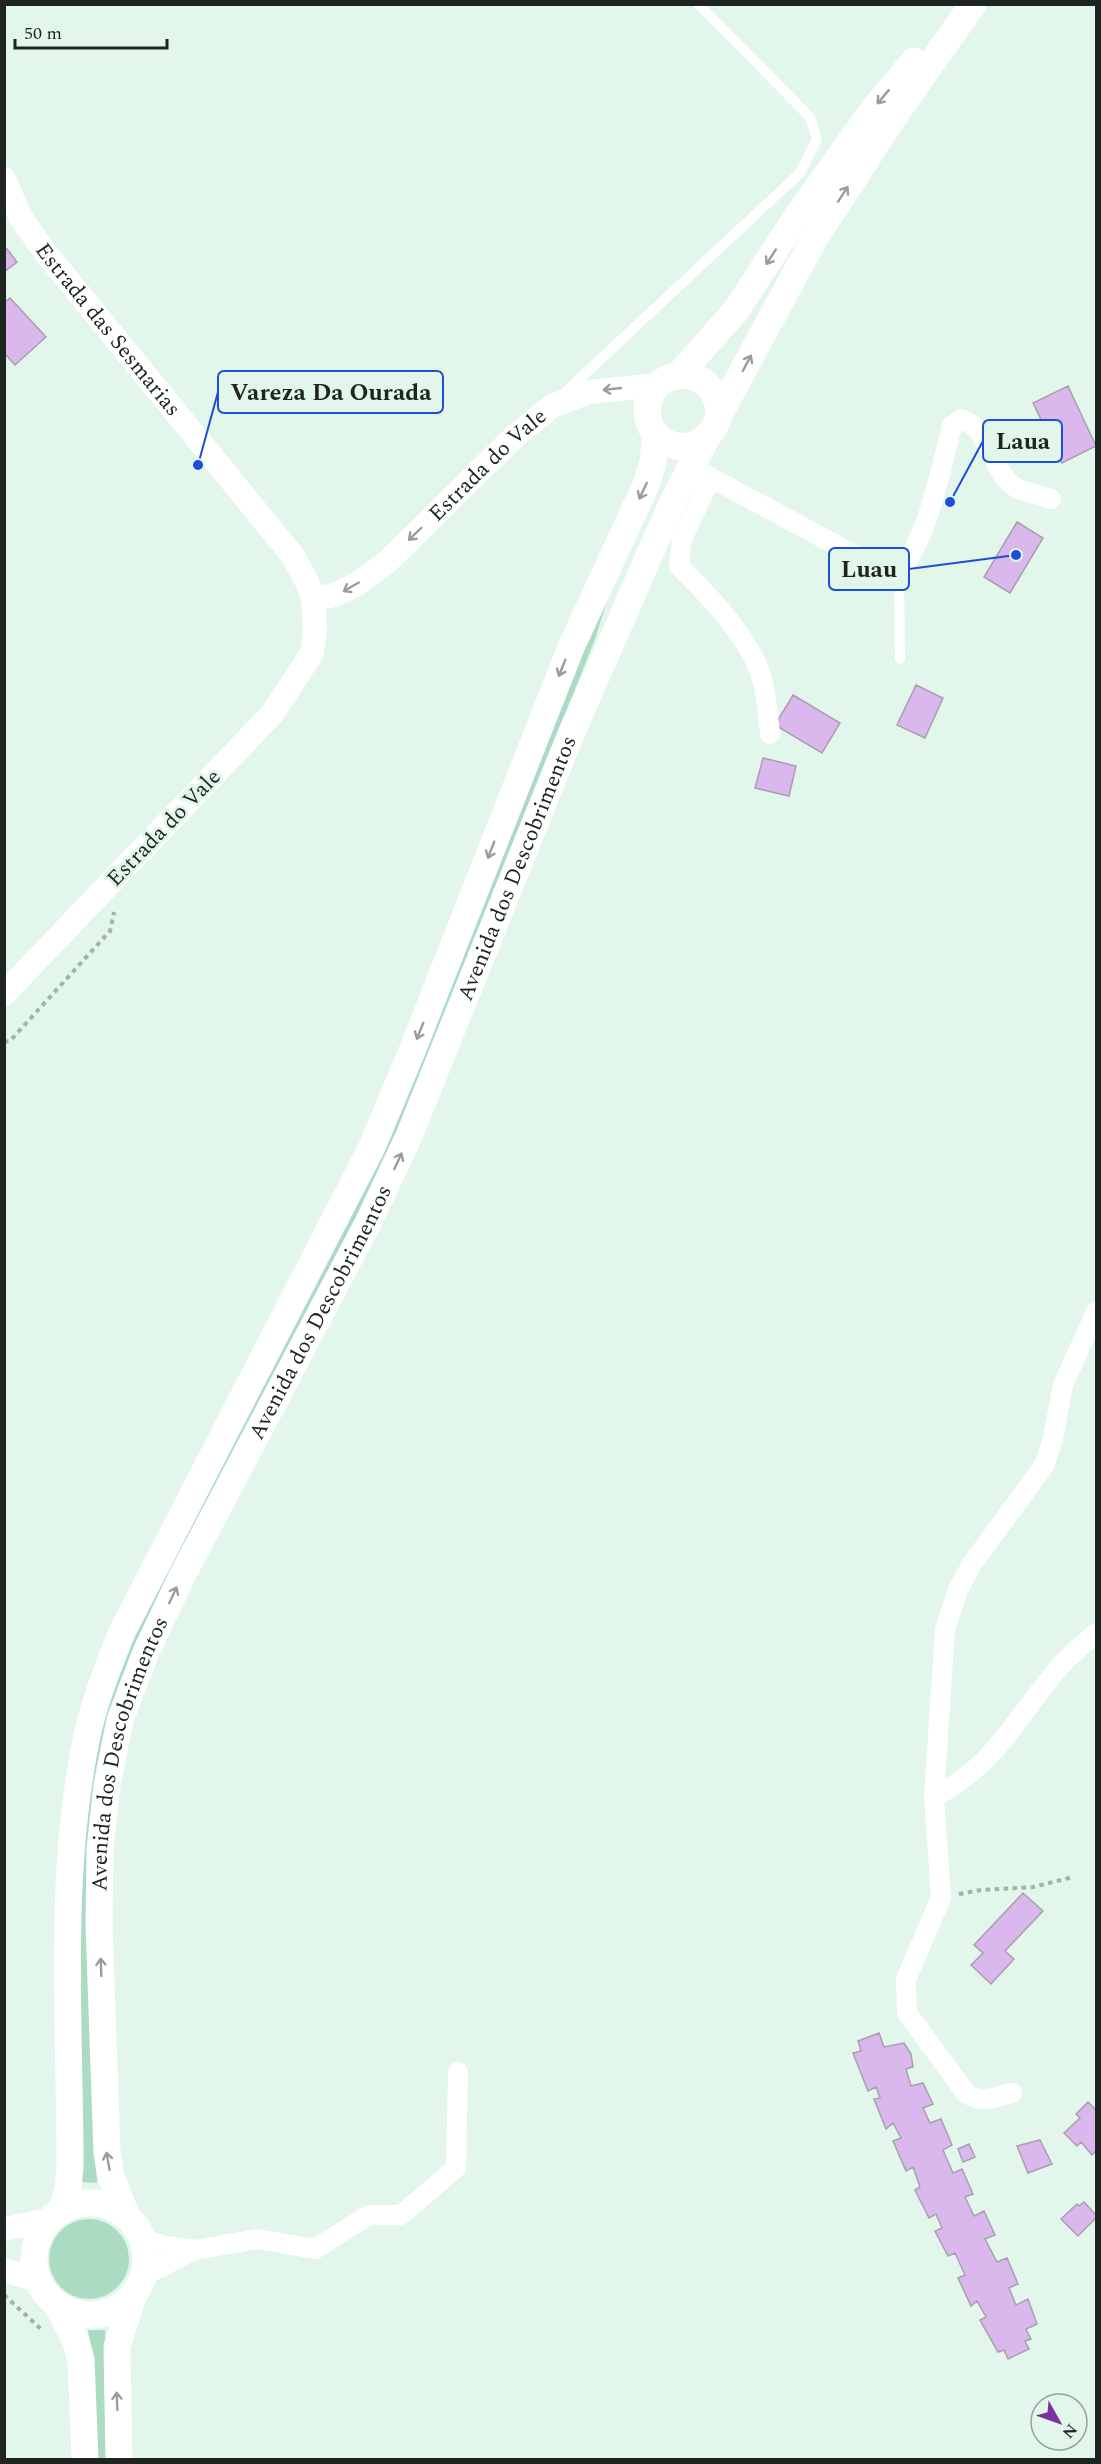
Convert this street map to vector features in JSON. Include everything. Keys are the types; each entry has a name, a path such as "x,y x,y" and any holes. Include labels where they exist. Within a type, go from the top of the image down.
{"main road":[{"path":"668,380 690,375 709,385 719,404 719,415 717,424 706,439 696,444 674,446 656,434 649,422 648,402 668,380 737,309 796,218 873,110 961,4"},
{"path":"719,415 813,241 893,118 973,4"},
{"name":"Avenida dos Descobrimentos","path":"55,2215 68,2188 70,2166 68,1956 70,1857 78,1784 100,1688 122,1632 372,1147 421,1030 572,645 646,485 653,462 656,434"},
{"name":"Avenida dos Descobrimentos","path":"127,2216 111,2177 107,2153 99,1924 100,1849 107,1785 120,1720 146,1652 182,1576 369,1221 409,1136 571,734 669,510 701,472 706,439"},
{"path":"119,2460 117,2346 138,2286 146,2251 143,2239 127,2216 112,2207 95,2203 78,2204 55,2215 40,2233 35,2248 34,2264 37,2280 45,2294 57,2305 72,2313 105,2313 120,2306 138,2286"},
{"path":"57,2305 76,2341 81,2360 86,2460"}],"street":[{"name":"Estrada das Sesmarias","path":"4,179 20,216 45,252 293,556 313,599 315,631 312,653"},
{"path":"560,402 598,391 668,380"},
{"name":"Estrada do Vale","path":"313,599 335,596 385,564 515,436 560,402"},
{"path":"770,734 763,681 748,650 721,609 679,566 682,539 701,472 862,559 899,573 913,556 952,426 961,418 969,421 981,435 998,468 1015,487 1051,499"},
{"name":"Estrada do Vale","path":"4,994 272,714 312,653"},
{"path":"1012,2093 973,2099 966,2093 907,2013 906,1979 941,1898 934,1797 945,1629 958,1590 972,1564 1045,1464 1053,1438 1063,1385 1096,1312"},
{"path":"934,1797 958,1785 984,1763 1063,1664 1096,1633"},
{"path":"143,2239 165,2246 195,2250 257,2239 315,2249 369,2215 401,2215 456,2168 458,2072"},
{"path":"4,2229 55,2215"},
{"path":"138,2286 195,2250"},
{"path":"4,2270 37,2280"}],"lane":[{"path":"560,402 702,262 800,173 817,139 810,117 698,4"},
{"path":"899,573 900,659"}],"path":[{"path":"941,1898 981,1890 1033,1887 1073,1877"},
{"path":"4,2295 47,2333"}],"green space":[{"path":"621,557 595,639 399,1133 139,1641 88,1958 97,2183 82,2182 78,2013 79,1900 88,1788 97,1733 103,1712 126,1651 377,1161"},
{"path":"81,2219 97,2219 111,2226 122,2237 129,2251 126,2274 111,2292 97,2299 81,2299 67,2292 56,2281 49,2267 49,2251 56,2237 67,2226"},
{"path":"88,2330 105,2330 108,2459 98,2459 94,2378"}],"building":[{"path":"7,249 17,262 4,272 4,250"},
{"path":"10,298 46,337 15,365 4,353 4,303"},
{"path":"1068,386 1096,446 1062,463 1033,403"},
{"path":"1017,522 1043,538 1010,593 984,577"},
{"path":"916,685 943,698 925,738 897,725"},
{"path":"793,695 840,723 822,753 775,725"},
{"path":"763,758 796,766 789,796 755,788"},
{"path":"1023,1893 1043,1911 1005,1951 1014,1959 991,1984 971,1965 983,1953 974,1945"},
{"path":"879,2033 884,2047 904,2043 911,2054 913,2067 906,2069 911,2086 923,2083 933,2104 923,2108 930,2123 941,2119 952,2145 943,2150 953,2173 962,2169 973,2194 965,2197 974,2216 984,2211 995,2235 985,2239 997,2262 1007,2258 1018,2284 1009,2288 1016,2305 1028,2299 1037,2324 1026,2329 1031,2339 1025,2341 1029,2349 1008,2359 1004,2350 998,2352 980,2320 986,2317 977,2301 971,2306 958,2278 965,2275 955,2253 948,2256 935,2231 942,2228 936,2214 929,2218 915,2190 920,2187 913,2167 906,2171 893,2141 901,2138 893,2123 886,2129 874,2099 880,2098 876,2087 868,2091 853,2053 861,2051 858,2041"},
{"path":"1088,2102 1096,2110 1096,2151 1092,2155 1081,2142 1077,2146 1064,2133 1080,2118 1076,2114"},
{"path":"1040,2140 1052,2164 1028,2173 1017,2146"},
{"path":"969,2144 975,2157 963,2162 958,2149"},
{"path":"1084,2202 1096,2218 1078,2236 1061,2219 1077,2204 1079,2206"}],"place":[{"name":"Vareza Da Ourada","path":"198,465"},
{"name":"Laua","path":"950,502"},
{"name":"Luau","path":"1016,555"}]}
